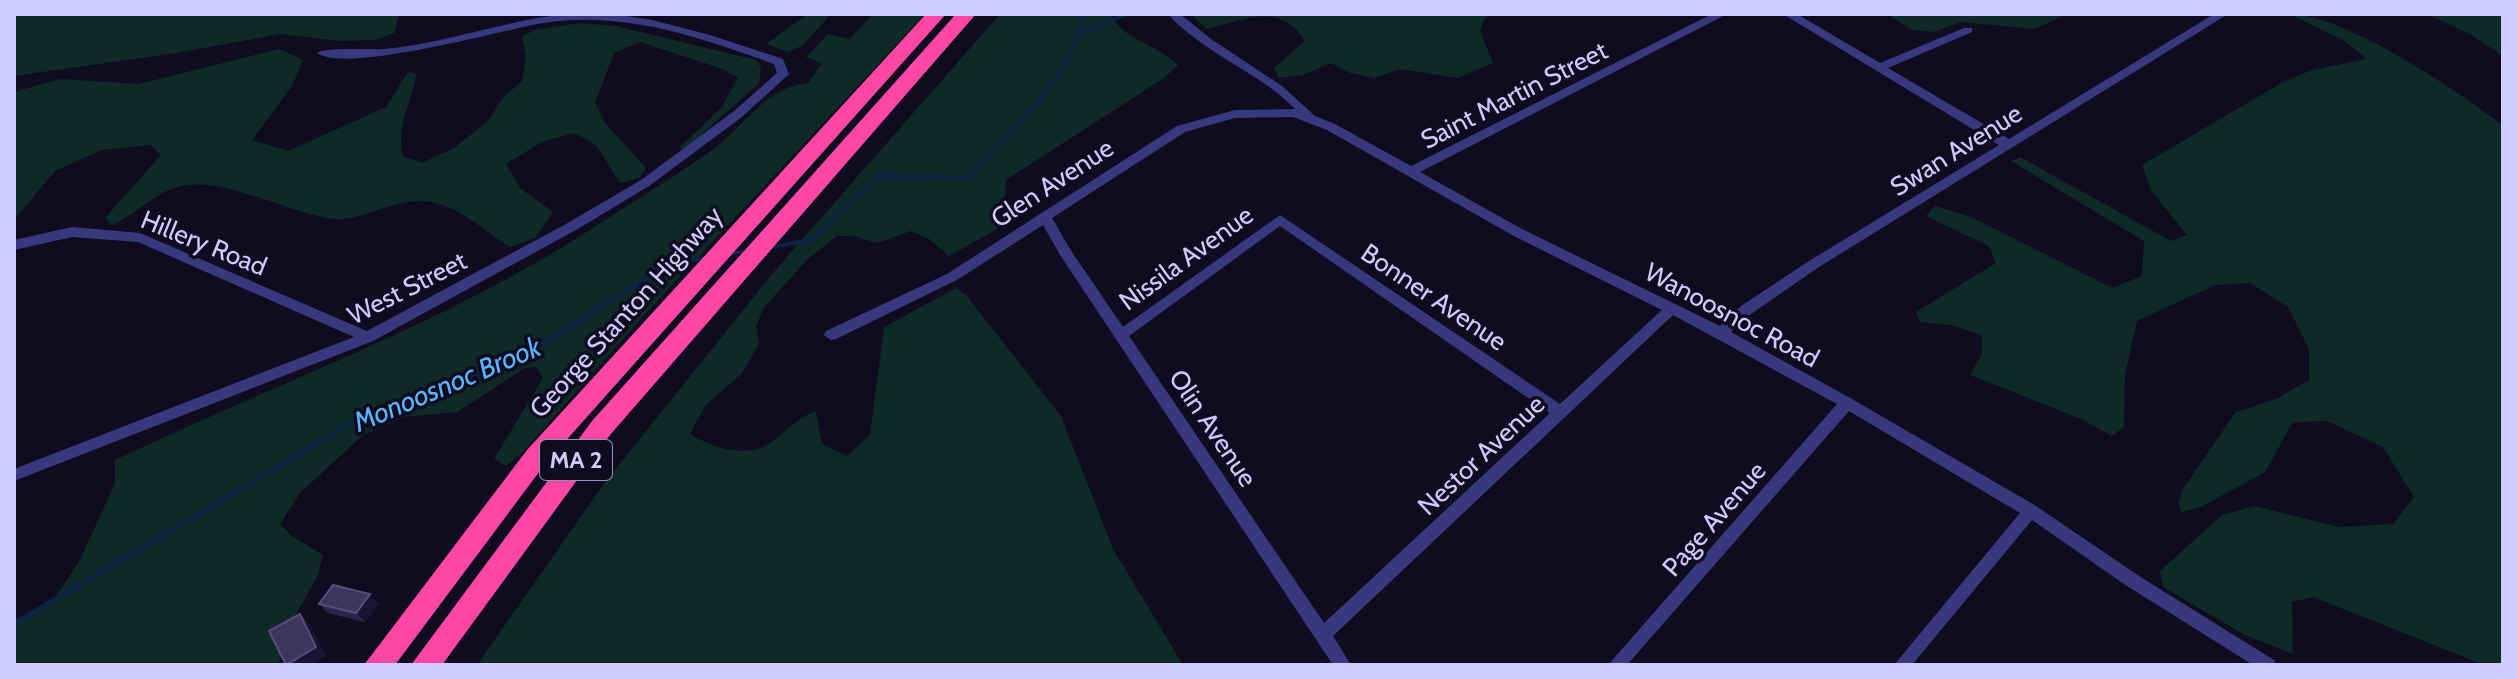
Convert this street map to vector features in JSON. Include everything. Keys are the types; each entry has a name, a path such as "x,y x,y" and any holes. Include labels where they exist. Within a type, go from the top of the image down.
{"highway":[{"name":"George Stanton Highway","path":"425,665 601,428 731,260 936,14"},
{"name":"George Stanton Highway","path":"378,665 536,457 686,290 777,227 966,14"}],"street":[{"name":"Wanoosnoc Road","path":"1174,14 1206,43 1294,98 1310,118 1412,171 1517,232 1721,333 1847,403 2031,511 2133,581 2268,665"},
{"name":"Saint Martin Street","path":"1412,171 1721,14"},
{"path":"1789,14 2009,145"},
{"name":"Swan Avenue","path":"1721,333 1746,310 1814,264 2222,14"},
{"name":"West Street","path":"14,475 368,337 571,227 645,183 738,114 783,74 779,62 756,53 652,26 583,16 402,49 352,55 323,53"},
{"path":"1881,67 1968,30"},
{"name":"Glen Avenue","path":"831,335 952,277 1145,150 1190,126 1253,112 1286,111 1310,118"},
{"name":"Olin Avenue","path":"1045,217 1343,665"},
{"name":"Nissila Avenue","path":"1121,335 1280,220"},
{"name":"Bonner Avenue","path":"1280,220 1561,413"},
{"name":"Hillery Road","path":"14,245 72,232 140,238 368,337"},
{"name":"Nestor Avenue","path":"1322,636 1671,309"},
{"name":"Page Avenue","path":"1616,665 1847,403"},
{"path":"1902,665 2031,511"}],"green space":[{"path":"14,14 399,14 394,33 375,40 339,41 280,34 176,53 14,76"},
{"path":"808,14 831,14 802,46 787,52 766,44"},
{"path":"867,14 925,14 649,310 521,454 506,466 494,459 543,378 536,367 525,368 457,412 404,417 363,435 300,493 280,524 292,536 323,555 318,575 295,616 278,665 14,665 14,620 53,601 80,560 115,483 115,460 422,322 542,259 711,151 779,92 808,83 822,63 806,57 828,34 850,39 871,16"},
{"path":"1000,14 1110,14 1132,36 1178,65 1164,78 1006,180 1005,200 1020,216 949,256 929,239 911,231 877,243 854,236 837,236 809,258 764,307 756,326 759,344 742,373 705,406 690,434 722,448 748,451 764,447 800,419 816,411 822,444 847,456 870,435 884,327 956,288 966,295 1061,416 1113,549 1183,665 477,665 603,485 772,274"},
{"path":"1191,14 1493,14 1485,18 1480,31 1493,63 1458,78 1400,69 1375,78 1350,73 1331,63 1303,75 1279,78 1274,68 1305,41 1284,21 1273,17 1248,18 1207,29"},
{"path":"1887,14 2068,14 2034,29 1961,22 1933,32 1912,30"},
{"path":"2289,14 2312,17 2369,40 2430,75 2503,125 2503,665 2484,665 2313,597 2292,602 2293,654 2245,635 2163,587 2160,571 2222,515 2254,506 2339,527 2393,524 2414,497 2383,447 2327,421 2293,422 2265,472 2201,507 2181,512 2178,502 2183,489 2235,413 2278,398 2309,380 2309,349 2288,307 2250,283 2215,285 2137,321 2125,375 2124,427 2112,436 2081,419 1970,375 1982,354 1982,335 1951,325 1920,322 1916,312 1996,263 1989,246 1926,216 1935,206 1971,217 2112,288 2142,276 2144,241 2011,161 2020,157 2171,241 2187,235 2151,190 2142,165 2283,82 2312,70 2367,59 2343,40"},
{"path":"2427,14 2503,14 2503,56 2470,34"},
{"path":"580,23 616,26 756,60 761,68 759,83 686,149 679,148 722,107 738,77 720,68 640,42 614,53 595,103 606,124 646,168 639,178 620,183 596,145 574,133 542,142 506,164 520,188 553,212 535,238 510,247 453,209 431,202 405,203 356,217 335,219 211,185 174,188 111,225 105,218 161,155 151,145 102,150 55,171 14,220 14,92 60,79 139,84 279,49 303,60 292,86 252,140 288,151 386,107 408,72 416,74 401,145 403,156 422,163 454,148 488,121 503,98 522,81 526,58 522,37 534,30"}],"building":[{"path":"333,585 370,594 356,613 319,604"},
{"path":"300,614 316,647 286,665 269,631"}],"waterway":[{"name":"Monoosnoc Brook","path":"771,247 812,240 879,176 967,178 1053,83 1077,39 1084,14"},
{"path":"1082,33 1127,14"},
{"name":"Monoosnoc Brook","path":"727,254 749,251"},
{"name":"Monoosnoc Brook","path":"606,304 668,265 706,258"},
{"name":"Monoosnoc Brook","path":"14,624 355,421 523,357 609,302"}]}
